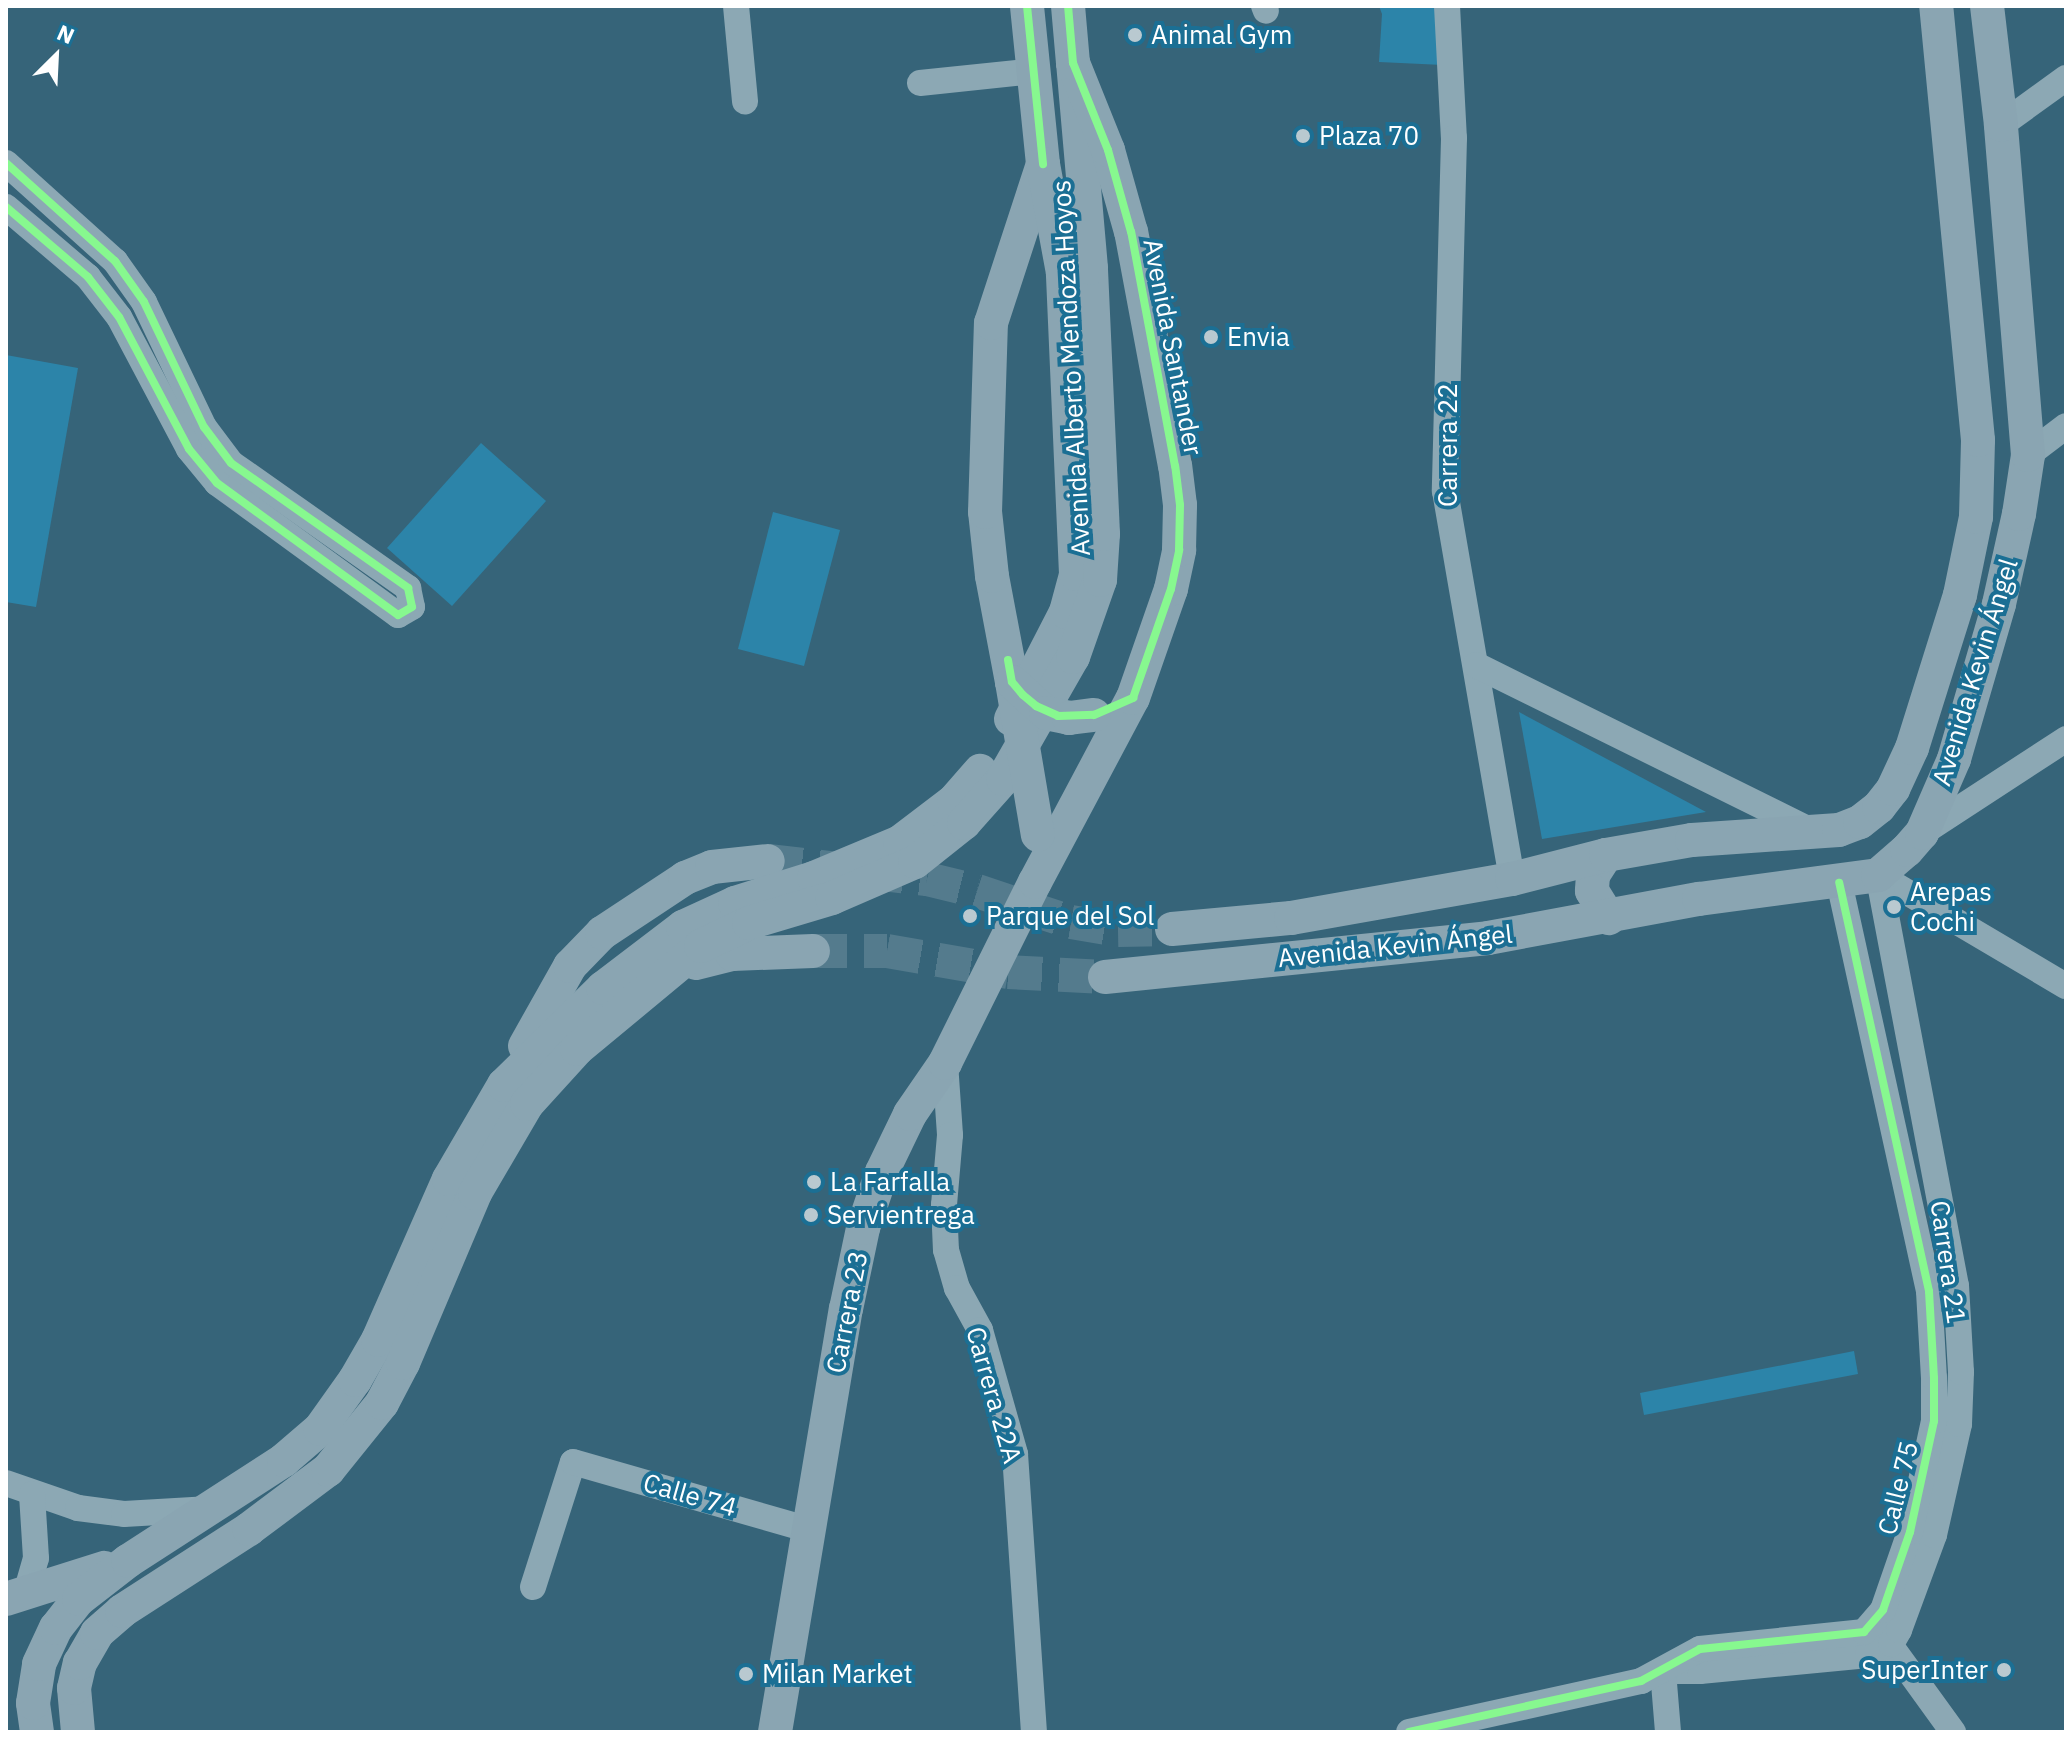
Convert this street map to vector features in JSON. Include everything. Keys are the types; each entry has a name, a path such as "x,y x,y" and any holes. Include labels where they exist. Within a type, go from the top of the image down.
{"main road":[{"path":"1027,6 1043,164 991,323 985,512 1010,671 1046,713 1069,718 1094,715 1133,698"},
{"name":"Avenida Santander","path":"1068,6 1073,63 1108,150 1131,232 1180,505 1179,550 1171,589 1133,698"},
{"name":"Avenida Kevin Ángel","path":"1172,929 1291,918 1512,879 1606,855 1692,840 1839,830 1860,822 1879,807 1893,789 1912,748 1960,595 1976,517 1978,440 1936,6"},
{"name":"Avenida Kevin Ángel","path":"1105,977 1488,938 1699,899 1839,883 1878,875 1922,833 1954,759 1999,604 2019,514 2028,455 2001,125 1987,6"},
{"name":"Avenida Alberto Mendoza Hoyos","path":"78,1732 74,1688 80,1663 97,1633 122,1611 264,1519 328,1470 382,1403 403,1363 475,1193 527,1104 577,1049 668,970 701,946 749,923 832,898 915,862 964,823 1003,779 1073,657 1100,580 1103,534 1091,268 1073,63"},
{"name":"Avenida Alberto Mendoza Hoyos","path":"25,1711 39,1664 56,1628 79,1599 128,1561 296,1450 320,1429 355,1380 378,1340 449,1179 504,1085 603,988 683,927 735,903 814,878 900,842 954,801 990,760 1066,612 1076,574 1063,273 1043,164"},
{"name":"Carrera 23","path":"1010,671 1038,835 1035,882"},
{"name":"Carrera 23","path":"775,1732 807,1529 863,1228 882,1172 910,1114 945,1063 1035,882 1133,698"},
{"path":"1692,840 1704,853 1710,868 1710,879 1699,899"},
{"path":"1606,855 1593,875 1592,891 1609,918"},
{"path":"504,1085 570,966 602,933 685,878 712,867 768,861"},
{"path":"668,970 732,954 813,951"},
{"path":"16,1596 128,1561"},
{"path":"25,1711 74,1688"}],"street":[{"path":"736,6 745,102"},
{"name":"Carrera 22","path":"1447,6 1454,138 1445,491 1455,567 1476,665 1512,879"},
{"path":"920,83 1034,71"},
{"path":"2001,125 2066,78"},
{"path":"6,163 115,261 144,302 204,427 231,463 408,588 412,607 398,615 217,483 189,449 119,317 88,277 6,207"},
{"path":"2028,455 2066,426"},
{"path":"1476,665 1814,832"},
{"path":"1922,833 2066,739"},
{"path":"1878,875 2066,986"},
{"name":"Carrera 21","path":"1878,875 1956,1286 1961,1372 1959,1424 1934,1535 1899,1630 1882,1634"},
{"name":"Calle 75","path":"1839,883 1929,1291 1934,1378 1934,1421 1910,1532 1883,1610 1882,1634"},
{"name":"Carrera 22A","path":"945,1063 950,1135 944,1205 946,1250 957,1288 980,1330 1015,1454 1034,1732"},
{"name":"Calle 74","path":"533,1587 573,1462 807,1529"},
{"path":"6,1483 78,1508 124,1514 210,1509"},
{"path":"16,1596 36,1558 32,1494"},
{"path":"1409,1732 1641,1681 1663,1671 1700,1671 1868,1655 1882,1634 1953,1732"},
{"path":"1663,1671 1668,1732"}],"shaded area":[{"path":"1379,6 1440,6 1443,65 1379,62 1382,14"},
{"path":"6,355 78,368 36,607 6,602"},
{"path":"481,443 546,501 452,606 387,548"},
{"path":"773,512 840,530 804,666 738,649"},
{"path":"1519,712 1706,812 1542,839"},
{"path":"1854,1351 1858,1374 1644,1415 1640,1393"}],"tunnel":[{"path":"768,861 927,879 977,891 1071,922 1118,930 1172,929"},
{"path":"813,951 887,951 1008,972 1105,977"}],"cycle path":[{"path":"1027,6 1043,164"},
{"path":"1008,660 1012,682 1023,695 1036,706 1058,716 1094,715 1133,698 1171,589 1179,550 1180,505 1175,466 1131,232 1108,150 1073,63 1068,6"},
{"path":"6,163 115,261 144,302 204,427 231,463 408,588 412,607 398,615 217,483 189,449 119,317 88,277 6,207"},
{"path":"1409,1732 1641,1681 1700,1649 1864,1632 1883,1610 1910,1532 1934,1421 1929,1291 1839,883"}],"place":[{"name":"Animal Gym","path":"1135,35"},
{"name":"Plaza 70","path":"1303,136"},
{"name":"Envia","path":"1211,337"},
{"name":"Arepas Cochi","path":"1894,907"},
{"name":"Parque del Sol","path":"970,916"},
{"name":"La Farfalla","path":"814,1182"},
{"name":"Servientrega","path":"811,1215"},
{"name":"SuperInter","path":"2004,1670"},
{"name":"Milan Market","path":"746,1674"}]}
